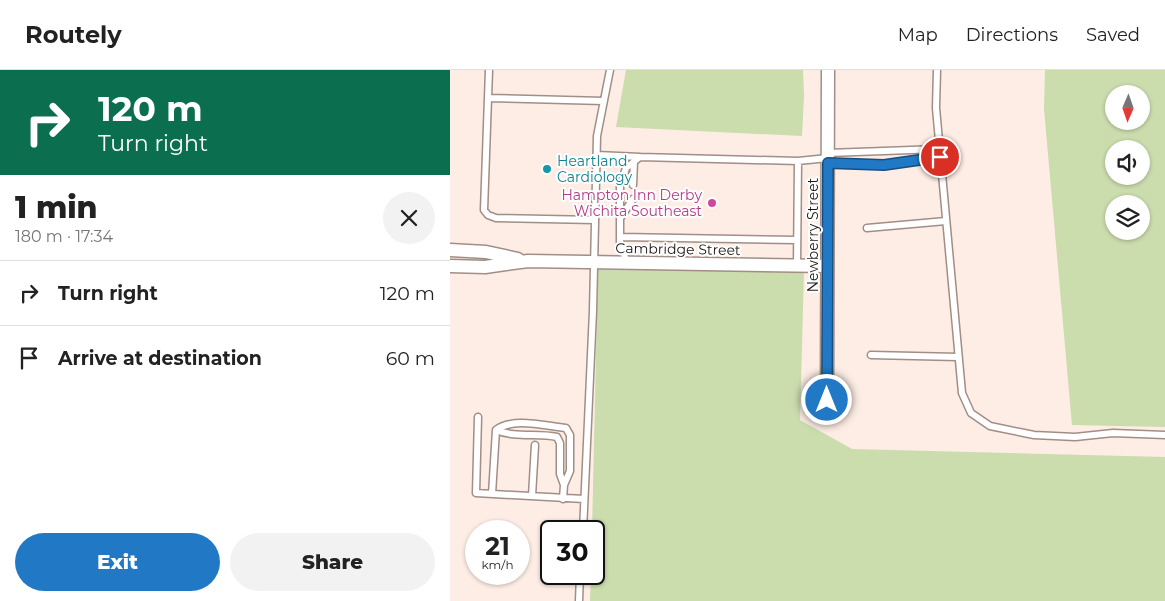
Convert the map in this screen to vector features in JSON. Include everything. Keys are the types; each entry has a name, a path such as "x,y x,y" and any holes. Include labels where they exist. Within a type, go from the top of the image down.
{"street":[{"name":"Newberry Street","path":"827,400 828,70"},
{"name":"Cambridge Street","path":"450,250 486,252 528,261"},
{"name":"Cambridge Street","path":"450,266 485,267 528,261 827,266"}],"lane":[{"path":"489,70 484,210 488,215 496,218 595,220"},
{"path":"583,520 598,136 610,70"},
{"path":"937,70 936,108 958,357 962,393 971,413 990,426 1034,435 1075,437 1113,433 1165,436"},
{"path":"488,98 604,102"},
{"path":"597,155 798,161 902,150 939,149"},
{"path":"902,150 903,162"},
{"path":"626,263 620,237 620,186 626,168 640,157"},
{"path":"828,158 884,165 940,157"},
{"path":"796,266 798,161"},
{"path":"633,185 634,162"},
{"path":"620,218 633,199"},
{"path":"866,228 946,221"},
{"path":"620,237 797,240"},
{"path":"871,355 958,357"},
{"path":"478,417 476,493 584,500"},
{"path":"496,430 503,425 522,424 566,428 570,434 570,471 564,485 563,498"},
{"path":"492,494 496,430"},
{"path":"496,430 504,433 545,434 557,437 560,443 560,474 564,485"},
{"path":"532,496 535,445"},
{"path":"579,601 580,585"}],"green space":[{"path":"626,70 803,70 802,136 616,127"},
{"path":"1045,70 1165,70 1165,427 1072,425 1044,109"},
{"path":"598,266 804,271 800,420 852,449 1165,457 1165,601 590,601 591,585 605,585 605,520 592,520"}],"place":[{"name":"Heartland Cardiology","path":"547,169"},
{"name":"Hampton Inn Derby Wichita Southeast","path":"712,203"}],"route":[{"path":"827,400 828,163 884,165 940,157"}]}
